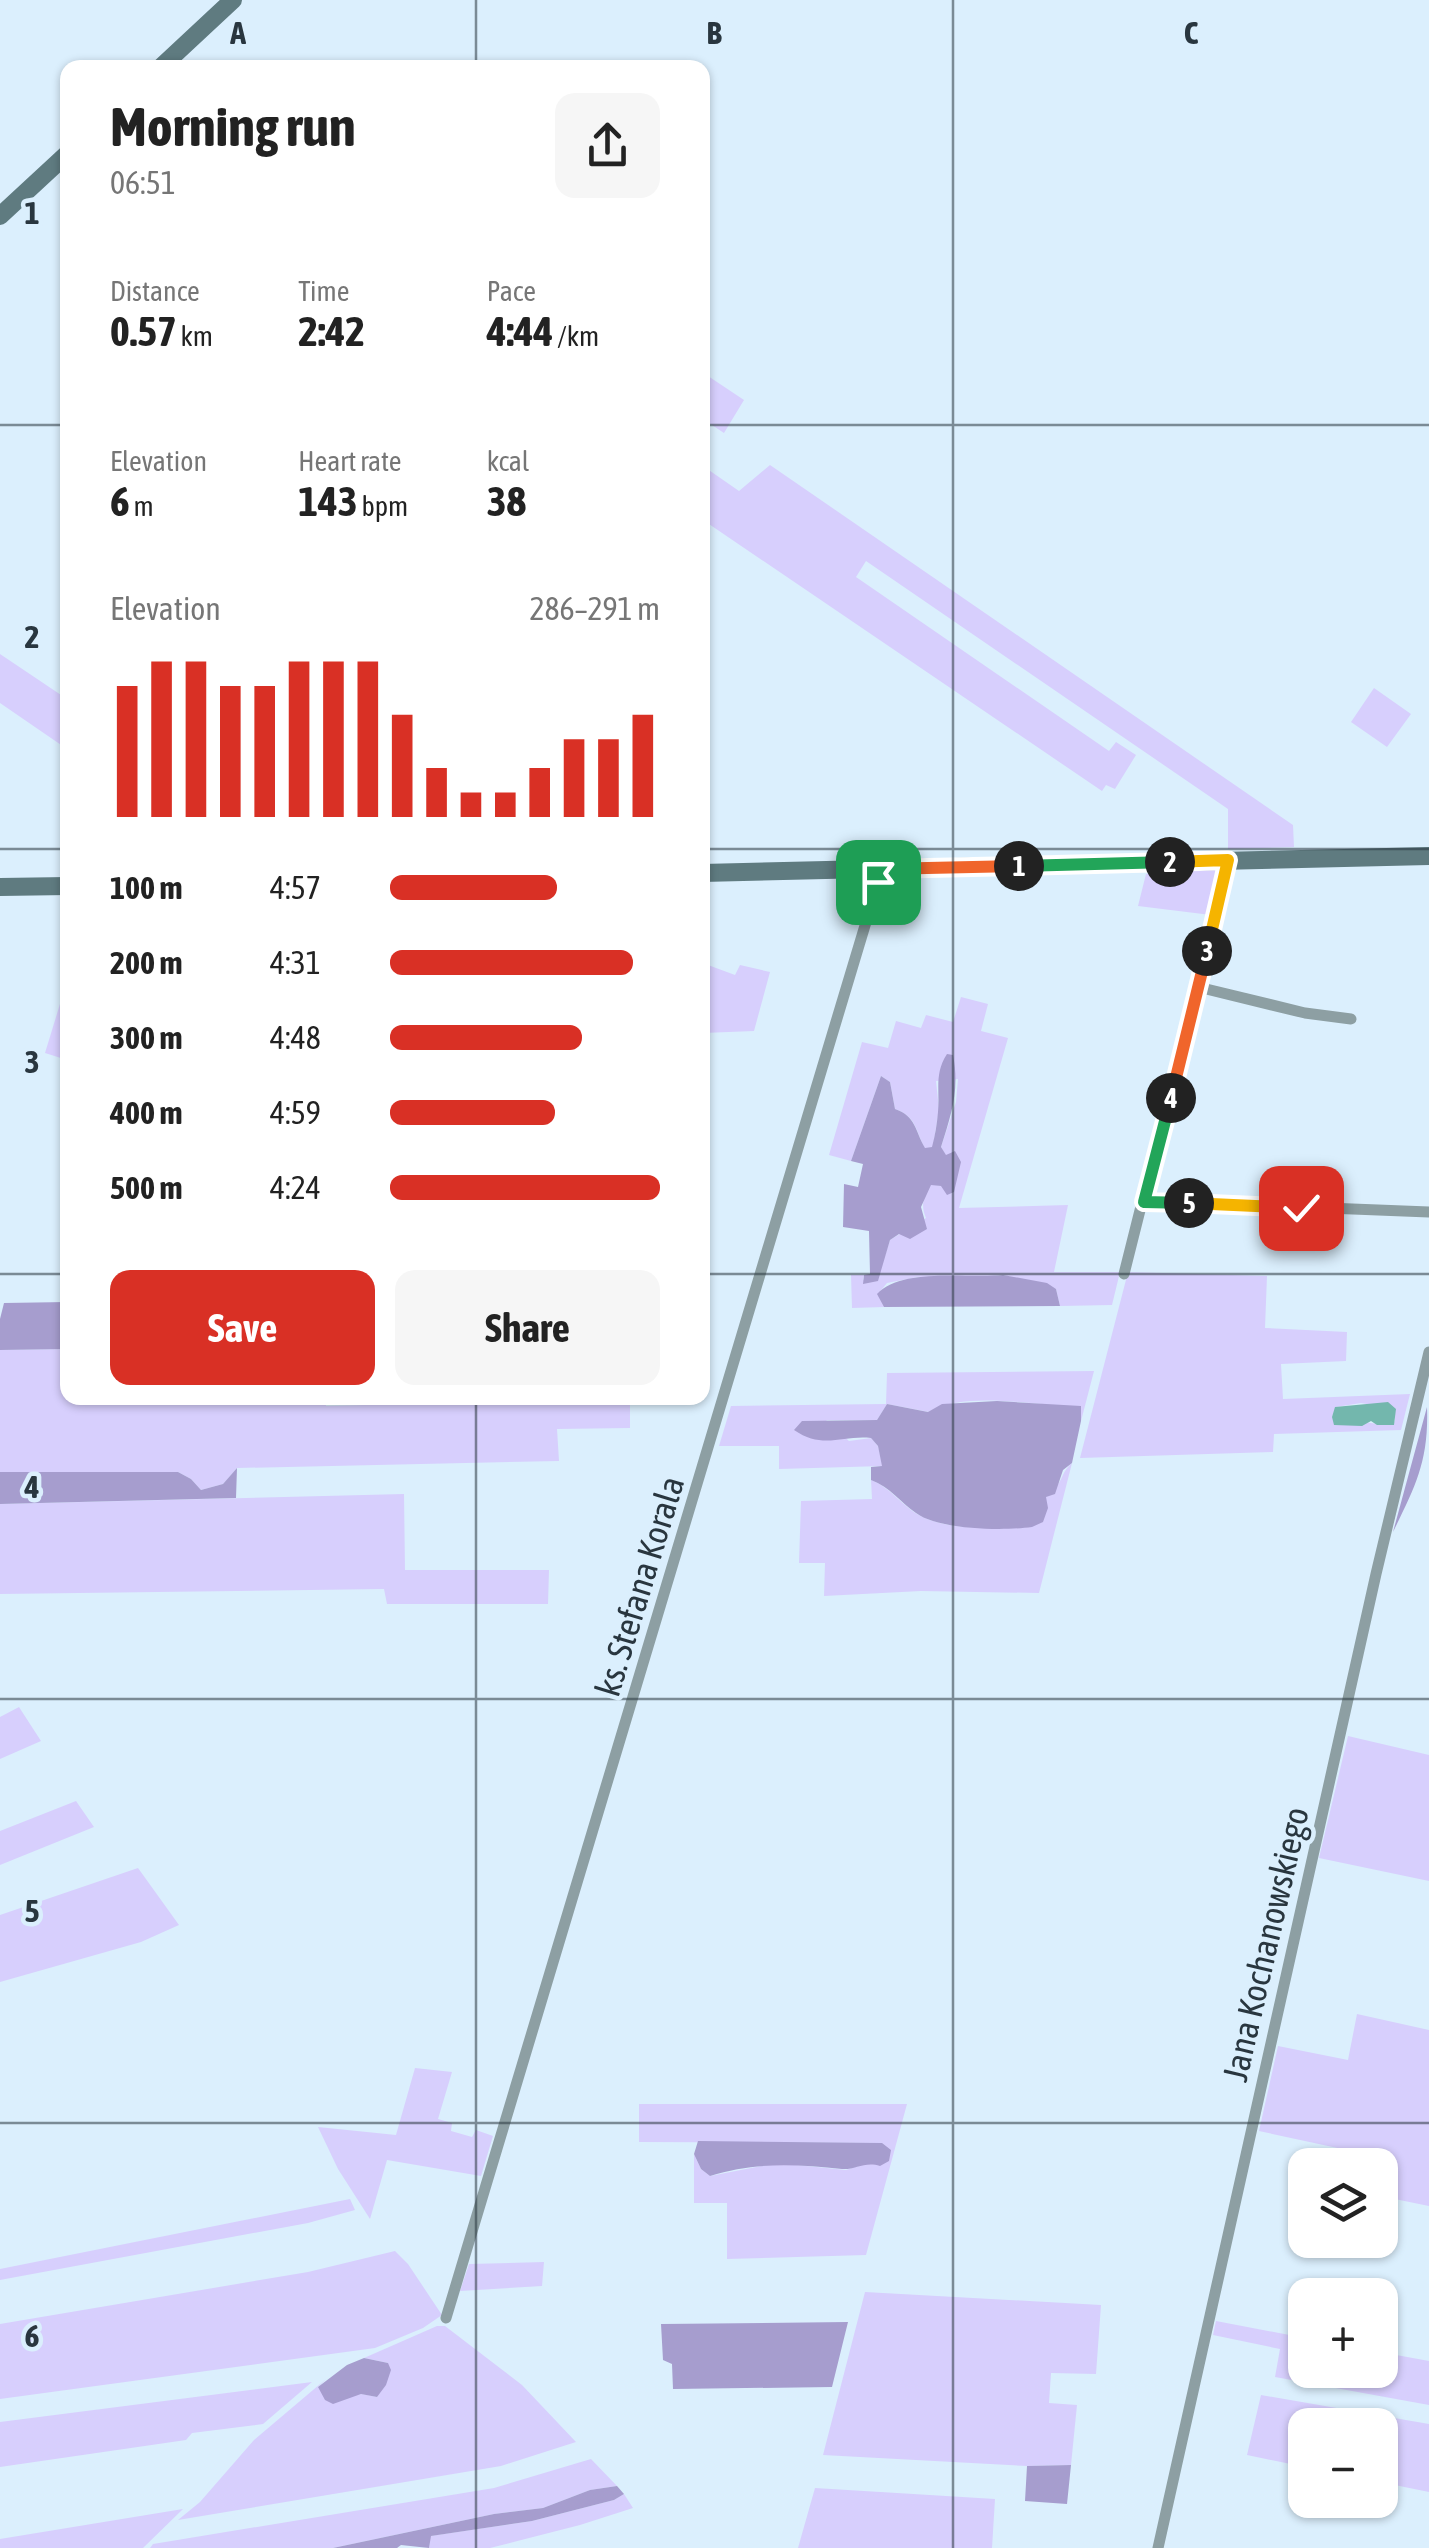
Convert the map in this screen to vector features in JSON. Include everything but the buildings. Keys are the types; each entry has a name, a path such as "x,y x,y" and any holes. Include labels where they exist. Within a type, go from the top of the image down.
{"street":[{"path":"168,60 232,0"},
{"path":"0,216 60,160"},
{"path":"710,873 1429,856"},
{"path":"1124,1274 1228,860"},
{"name":"ks. Stefana Korala","path":"446,2318 882,869"},
{"path":"0,887 60,886"},
{"path":"1198,987 1351,1019"},
{"path":"1144,1202 1429,1212"},
{"name":"Jana Kochanowskiego","path":"1158,2548 1429,1352"}],"shaded area":[{"path":"710,377 744,400 724,433 710,424"},
{"path":"770,465 1293,825 1294,847 1228,849 1228,809 866,561 856,577 1109,751 1116,742 1136,755 1115,789 1106,785 1102,791 710,525 710,471 739,491"},
{"path":"0,654 60,694 60,744 0,703"},
{"path":"1374,688 1411,714 1387,747 1351,722"},
{"path":"1214,869 1220,874 1211,915 1138,906 1146,874"},
{"path":"740,965 770,972 754,1031 710,1033 710,966 735,975"},
{"path":"961,997 988,1004 981,1031 1008,1038 959,1208 1068,1205 1054,1272 1120,1272 1112,1305 1060,1306 1056,1289 1003,1275 918,1277 887,1283 878,1294 884,1307 852,1308 851,1275 864,1275 863,1280 879,1274 890,1240 926,1218 926,1193 931,1184 941,1186 946,1156 941,1147 956,1102 958,1079 936,1081 939,1109 933,1147 925,1149 911,1120 895,1109 890,1082 881,1076 851,1161 829,1155 862,1042 888,1048 896,1021 921,1028 926,1015 953,1022"},
{"path":"60,1004 60,1058 45,1053"},
{"path":"947,1054 953,1055 955,1091 941,1147 946,1155 955,1151 961,1162 954,1192 947,1195 941,1186 931,1185 921,1207 927,1229 910,1239 899,1234 890,1240 878,1281 863,1284 864,1275 870,1274 869,1231 843,1227 844,1184 858,1187 863,1164 851,1161 881,1076 890,1082 895,1109 911,1120 925,1148 932,1147 939,1075"},
{"path":"1128,1272 1267,1276 1265,1328 1347,1332 1346,1361 1281,1364 1283,1399 1410,1394 1401,1430 1274,1434 1273,1452 1080,1458","holes":["1361,1403 1395,1409 1395,1421 1390,1425 1332,1417 1336,1407"]},
{"path":"1003,1275 1047,1283 1056,1289 1060,1306 884,1307 877,1294 902,1280 918,1277"},
{"path":"60,1302 60,1349 0,1350 4,1303"},
{"path":"60,1349 60,1405 630,1405 630,1428 557,1429 559,1461 237,1468 223,1484 201,1490 178,1472 0,1472 0,1350"},
{"path":"1094,1371 1081,1421 1081,1407 982,1400 945,1405 929,1412 887,1404 877,1420 826,1420 849,1441 871,1438 878,1446 883,1466 779,1469 779,1446 719,1446 731,1406 886,1404 887,1373"},
{"path":"997,1401 1081,1406 1072,1463 1063,1470 1055,1494 1046,1497 1048,1508 1043,1522 1032,1527 972,1528 926,1519 871,1480 871,1467 882,1466 878,1446 871,1438 823,1441 794,1430 802,1421 877,1420 887,1404 928,1412 942,1404"},
{"path":"1388,1402 1396,1409 1394,1425 1371,1421 1362,1426 1334,1425 1335,1407"},
{"path":"1427,1407 1426,1443 1419,1473 1393,1532"},
{"path":"1072,1463 1039,1593 921,1591 824,1596 825,1563 799,1563 801,1501 872,1499 871,1480 923,1517 949,1525 977,1527 1006,1517 1049,1493"},
{"path":"237,1468 236,1498 0,1504 0,1472 178,1472 201,1490 223,1484"},
{"path":"404,1494 405,1570 549,1570 548,1604 387,1604 384,1589 0,1594 0,1504"},
{"path":"19,1707 41,1741 0,1759 0,1717"},
{"path":"1348,1736 1429,1755 1429,1881 1319,1858"},
{"path":"76,1801 94,1827 0,1865 0,1831"},
{"path":"138,1868 179,1925 141,1942 0,1982 0,1915"},
{"path":"1357,2014 1429,2030 1429,2206 1398,2200 1398,2148 1337,2148 1259,2131 1278,2046 1348,2060"},
{"path":"415,2068 452,2072 438,2119 452,2123 451,2131 472,2137 476,2130 493,2136 481,2176 387,2160 370,2219 338,2169 318,2127 396,2135"},
{"path":"639,2104 907,2104 866,2255 727,2259 727,2203 694,2203 694,2154 701,2169 710,2176 777,2163 846,2170 870,2162 882,2143 639,2142"},
{"path":"698,2141 882,2143 891,2150 889,2161 880,2166 759,2166 710,2176 701,2169 694,2154"},
{"path":"350,2199 355,2210 308,2223 0,2280 0,2269"},
{"path":"395,2251 442,2315 423,2328 375,2348 0,2399 0,2324 308,2272"},
{"path":"544,2262 542,2286 460,2291 469,2264"},
{"path":"865,2292 1101,2305 1096,2374 1051,2373 1049,2403 1077,2405 1071,2465 823,2455"},
{"path":"1216,2321 1288,2335 1288,2379 1275,2377 1280,2349 1213,2335"},
{"path":"848,2322 832,2387 673,2389 672,2364 663,2360 661,2324"},
{"path":"445,2326 522,2385 576,2442 501,2466 178,2520 200,2502 254,2440 326,2379 318,2387 346,2396 377,2397 388,2363 364,2358"},
{"path":"1398,2355 1429,2361 1429,2405 1336,2388 1398,2388"},
{"path":"364,2358 388,2363 391,2370 377,2397 361,2394 333,2404 325,2400 318,2387 347,2365"},
{"path":"312,2382 263,2424 192,2433 186,2440 0,2467 0,2422"},
{"path":"1261,2395 1336,2408 1288,2408 1288,2463 1247,2455"},
{"path":"1398,2419 1429,2424 1429,2492 1398,2486"},
{"path":"591,2459 617,2486 590,2490 543,2508 494,2514 333,2548 150,2548 153,2544 494,2488"},
{"path":"1071,2465 1067,2504 1025,2501 1027,2466"},
{"path":"617,2486 624,2494 614,2500 532,2521 431,2536 429,2548 333,2548 494,2514 543,2508 590,2490"},
{"path":"815,2488 995,2499 992,2548 798,2548"},
{"path":"624,2494 633,2508 580,2525 490,2548 429,2548 430,2536 532,2521"},
{"path":"183,2509 143,2548 0,2548 0,2539"}],"route":[{"path":"878,882 882,869 1228,860 1144,1202 1301,1208"}]}
